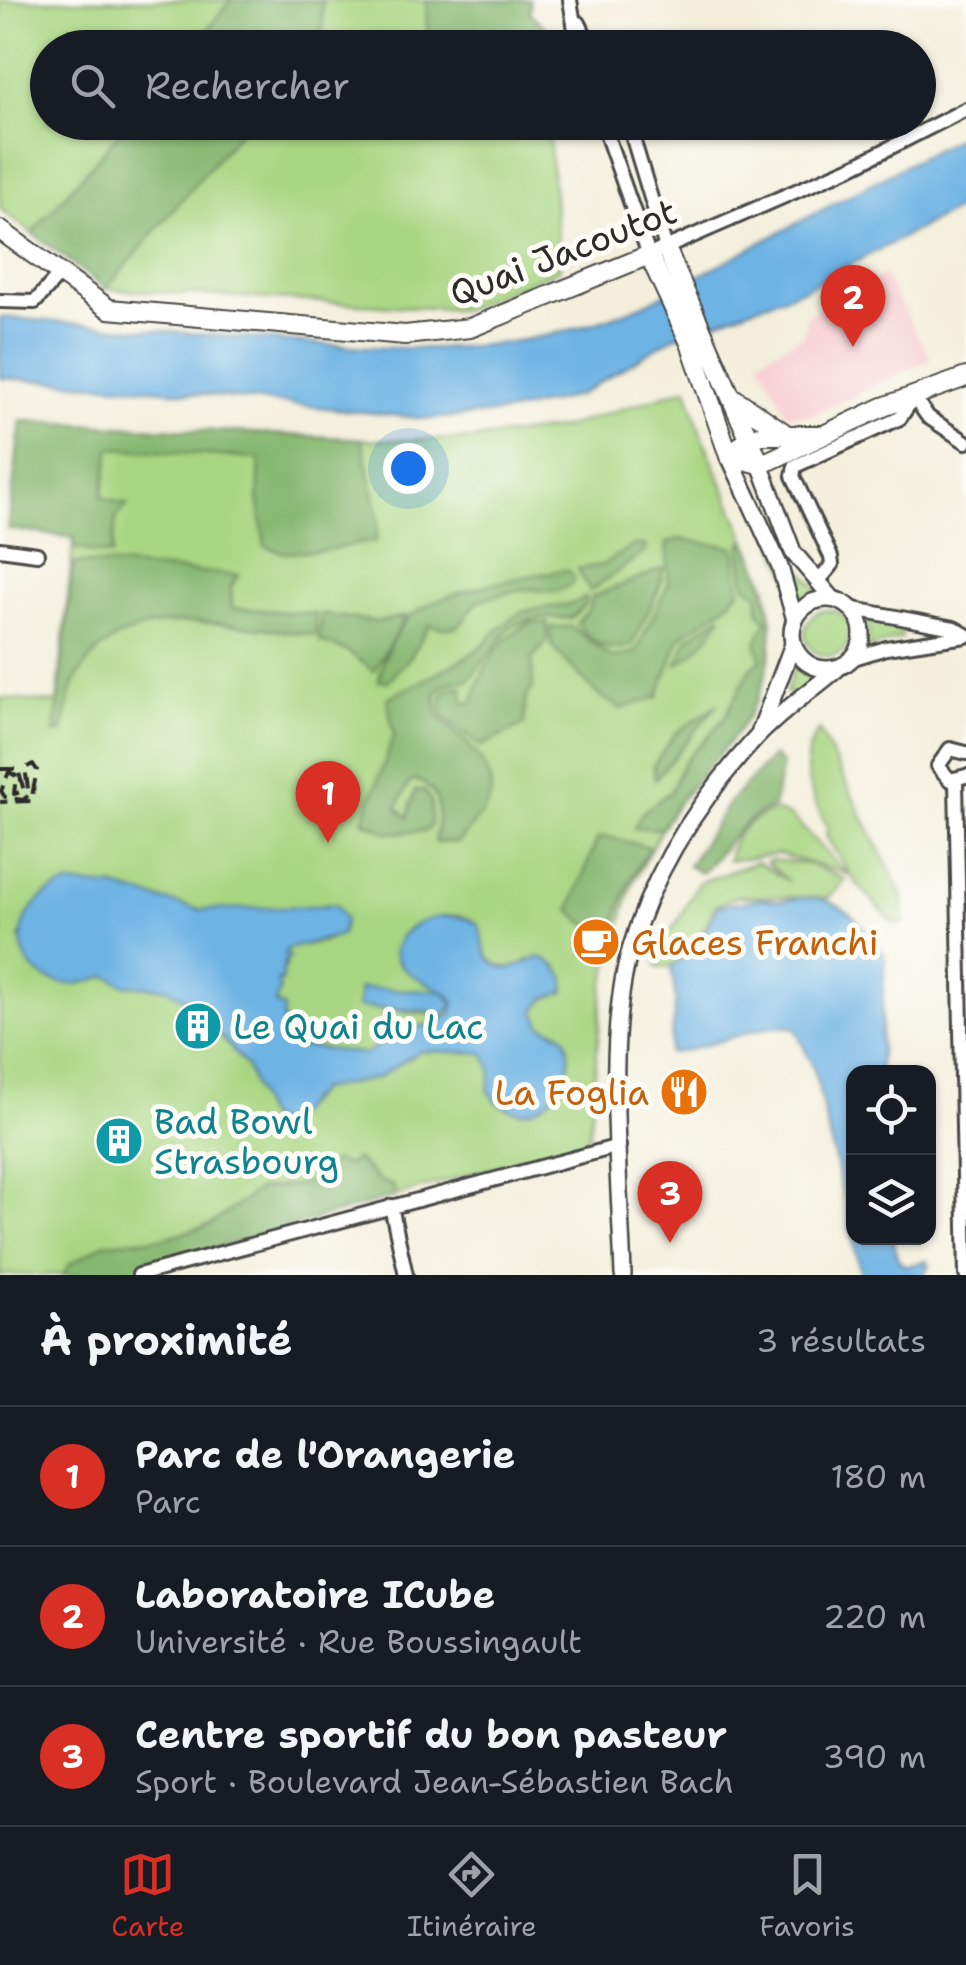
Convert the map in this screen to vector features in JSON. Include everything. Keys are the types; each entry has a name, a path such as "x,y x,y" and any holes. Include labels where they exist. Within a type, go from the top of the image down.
{"main road":[{"name":"Quai Jacoutot","path":"0,230 93,300 124,312 406,335 484,324 658,251"},
{"path":"658,251 697,340 734,399 760,464"},
{"path":"697,340 728,456"},
{"path":"728,456 760,464 820,435 966,376"},
{"path":"734,399 788,435"},
{"path":"728,456 749,438 820,435"}],"street":[{"path":"572,5 575,30"},
{"path":"572,5 583,30"},
{"name":"Quai Jacoutot","path":"936,124 966,108"},
{"path":"610,140 658,251"},
{"path":"632,140 658,251"},
{"name":"Quai Jacoutot","path":"658,251 904,140"},
{"path":"0,301 35,302 59,275"},
{"path":"818,582 832,564 832,557 793,476 795,466 900,418 914,396 928,417 966,442"},
{"path":"728,456 780,567 795,620 793,644 759,735"},
{"path":"760,464 794,552 832,599 854,610 954,628 966,635"},
{"path":"0,549 37,554"},
{"path":"795,620 804,607 832,599"},
{"path":"854,610 863,627 862,645 854,658"},
{"path":"623,1275 618,1146 619,1015 628,956 671,852 706,798 759,735 837,668 854,658 966,635"},
{"path":"793,644 800,658 817,668 837,668"},
{"path":"966,753 950,749 939,760 942,774 961,778 966,1275"},
{"path":"138,1275 618,1146"},
{"path":"391,1206 406,1275"}],"shaded area":[{"path":"884,275 931,359 812,415 787,414 759,359 803,335 807,315"}],"green space":[{"path":"0,0 426,0 427,30 30,30 30,140 549,140 560,269 462,310 106,289 0,209"},
{"path":"231,0 322,0 322,30 207,30"},
{"path":"426,0 530,0 530,13 546,30 427,30"},
{"path":"113,140 233,140 106,289 32,233"},
{"path":"687,388 701,434 766,586 772,622 770,656 750,712 669,815 632,884 603,988 589,1135 583,1142 121,1275 0,1275 0,698 57,703 74,538 8,529 21,421 380,440 474,439 562,428","holes":["114,887 200,910 306,909 328,904 328,941 287,948 286,968 277,980 275,1004 288,1033 305,1048 365,1054 402,1029 431,1025 450,1015 455,1002 396,961 400,938 416,926 444,916 474,921 487,955 499,965 518,967 529,959 557,966 565,978 535,1011 542,1026 560,1032 518,1111 497,1102 489,1090 492,1071 484,1053 420,1051 377,1078 319,1090 288,1122 278,1125 267,1118 246,1066 193,1004 166,988 125,985 108,976 78,981 52,979 32,965 20,935","360,989 434,993 453,1005 441,1015 358,1007"]},
{"path":"21,421 362,439 378,516 376,541 284,553 265,546 258,497 260,459 111,448 102,497 127,505 116,518 112,555 73,548 74,537 8,529"},
{"path":"768,504 789,557 818,589 798,600 760,507"},
{"path":"679,539 734,547 740,590 724,607 680,637 658,697 621,709 595,692 552,646 551,627 572,627 613,658 636,652 669,583 666,543"},
{"path":"745,540 763,581 771,625 761,690 741,727 682,798 662,829 634,828 642,813 671,791 683,763 724,719 751,668 762,659 756,642 767,621 758,610 759,595 745,584 740,547"},
{"path":"634,545 645,545 646,551 590,591 578,569 602,565"},
{"path":"73,564 238,575 231,587 232,608 316,614 316,635 184,622 122,635 96,653 76,680 63,732 55,734"},
{"path":"664,568 658,591 632,645 601,645 577,623 590,608 592,597"},
{"path":"567,570 574,577 572,584 557,592 525,589 482,599 458,626 429,625 411,656 388,681 379,681 391,644 401,626 415,613 467,591"},
{"path":"586,597 586,604 571,618 538,618 511,626 469,680 446,684 436,693 438,716 477,754 490,778 488,804 458,843 435,842 436,798 416,780 409,783 397,808 408,817 415,790 425,791 431,802 431,825 426,831 388,833 363,821 394,736 387,698 471,654 519,614"},
{"path":"828,610 844,617 851,633 844,649 828,656 812,649 805,633 812,617"},
{"path":"322,614 377,622 406,616 374,671 347,651 319,641"},
{"path":"722,615 703,643 677,664 688,638"},
{"path":"869,620 900,625 902,638 868,648"},
{"path":"531,623 547,623 548,640 532,659 533,688 526,697 524,725 481,746 442,715 442,696 448,689 462,687 464,703 473,702 493,655 510,636"},
{"path":"796,662 817,676 793,697 786,692"},
{"path":"718,704 655,779 653,766 675,734"},
{"path":"819,730 903,896 904,923 893,923 853,879 826,836 828,828 811,792 807,766"},
{"path":"773,756 782,765 773,807 741,827 701,873 688,866 730,801"},
{"path":"773,811 791,816 847,874 779,854 728,861 733,843 743,829"},
{"path":"607,837 650,847 629,882 612,933 581,921 570,910 597,839"},
{"path":"757,862 789,882 766,862 809,864 846,880 828,898 739,896 716,905 688,954 670,966 658,968 653,944 675,926 698,883"},
{"path":"356,1159 378,1180 394,1186 394,1197 121,1275 63,1275 70,1264 105,1243 164,1238 210,1225 259,1189 304,1184 333,1161 348,1165"}],"water":[{"path":"966,133 966,204 806,288 672,338 579,395 511,412 427,419 125,386 0,378 0,317 362,347 460,347 557,334 655,299"},
{"path":"70,884 114,887 200,910 336,905 345,919 341,935 287,949 285,954 290,957 284,962 282,981 277,980 280,989 275,1004 284,1008 283,1023 289,1026 288,1033 293,1031 294,1037 298,1036 302,1046 365,1054 402,1029 431,1025 450,1015 455,1002 404,969 394,951 407,930 418,924 443,917 468,920 479,925 486,953 494,963 510,969 539,957 550,961 565,978 565,992 545,998 535,1011 542,1026 564,1035 569,1053 567,1071 560,1088 548,1101 534,1109 518,1111 502,1105 488,1090 492,1071 484,1053 420,1051 377,1078 319,1090 288,1122 272,1122 264,1113 246,1066 193,1004 166,988 125,985 108,976 69,984 47,978 32,968 24,954 25,921 35,905"},
{"path":"762,898 822,899 853,917 885,955 879,1065 846,1065 846,1209 814,1069 795,1028 752,1031 669,1053 676,999 671,968 700,943 716,907"},
{"path":"360,988 443,991 453,1005 441,1018 428,1011 358,1007"},
{"path":"854,1245 895,1245 898,1260 906,1266 927,1261 930,1266 924,1275 861,1275"}],"railway":[{"path":"0,769 18,769 24,791 14,794 16,776 9,772 1,791 5,797 23,800 29,795 25,768 33,764 37,770 31,801 0,802"}],"place":[{"name":"Laboratoire ICube","path":"853,347"},
{"name":"Parc de l'Orangerie","path":"328,843"},
{"name":"Glaces Franchi","path":"596,942"},
{"name":"Le Quai du Lac","path":"198,1026"},
{"name":"La Foglia","path":"684,1092"},
{"name":"Bad Bowl Strasbourg","path":"119,1141"},
{"name":"Centre sportif du bon pasteur","path":"670,1243"}]}
